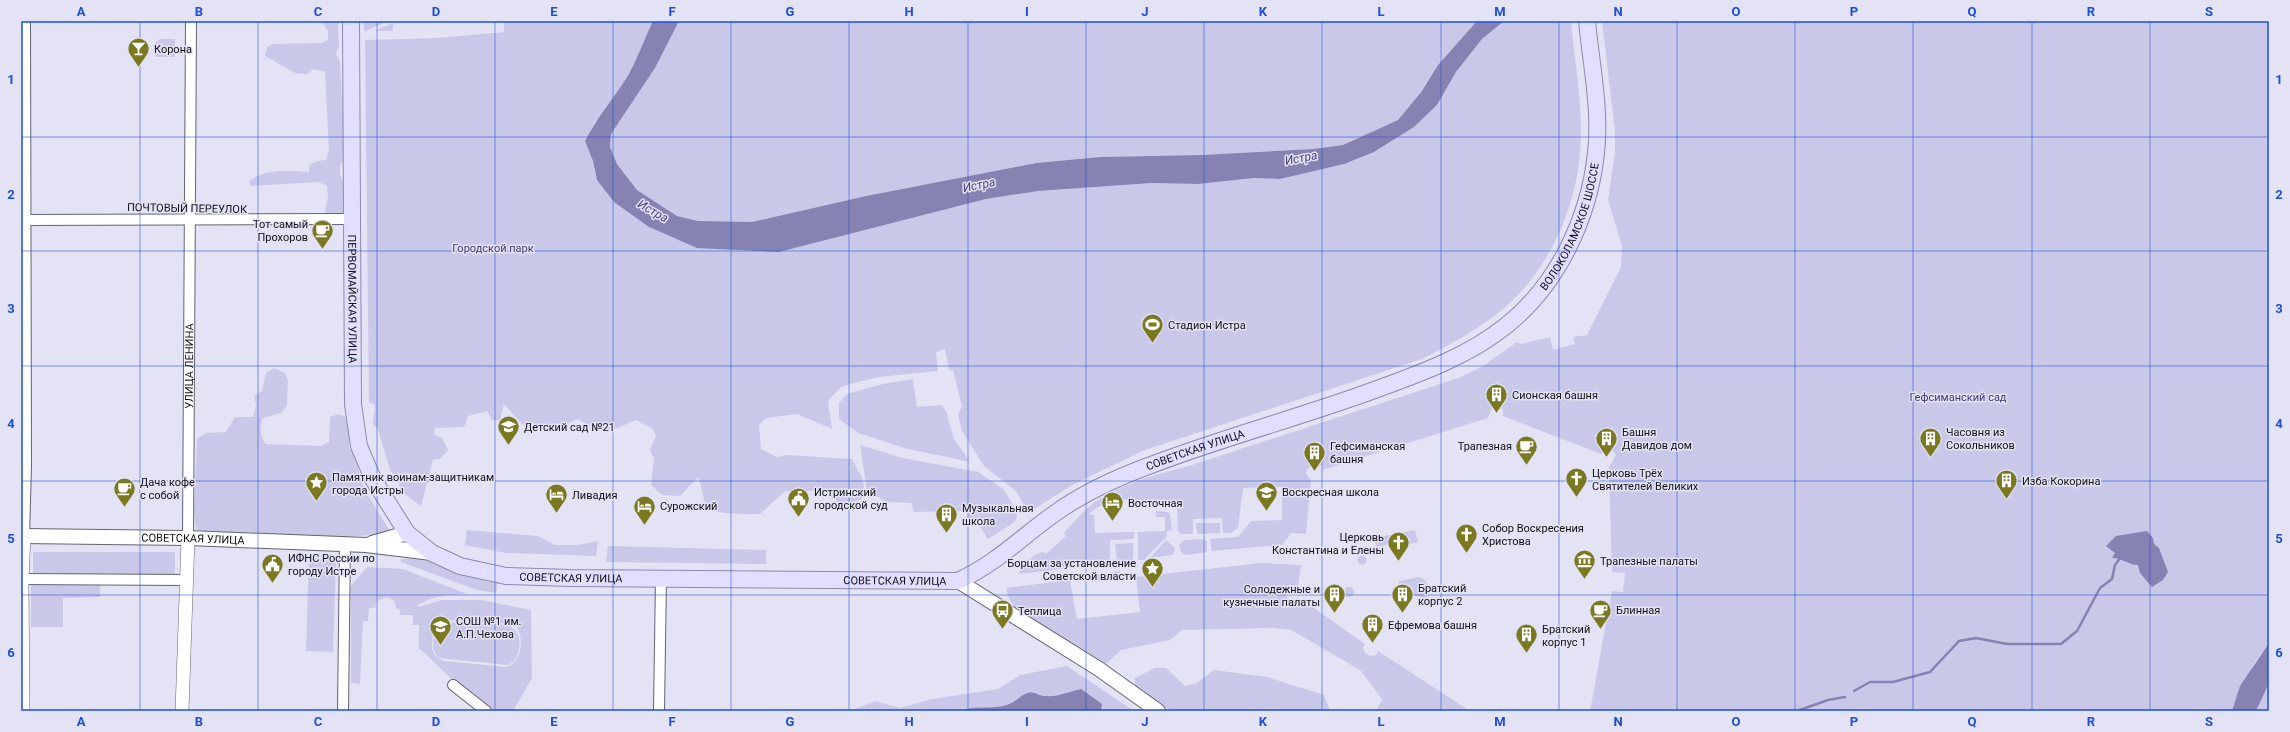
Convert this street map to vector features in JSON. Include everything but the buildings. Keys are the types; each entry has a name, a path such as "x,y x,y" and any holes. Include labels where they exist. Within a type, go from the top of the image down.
{"main road":[{"name":"ПЕРВОМАЙСКАЯ УЛИЦА","path":"351,21 353,404 359,446 373,478 408,532 432,553"},
{"name":"ВОЛОКОЛАМСКОЕ ШОССЕ","path":"1427,371 1466,351 1507,325 1540,293 1568,250 1586,206 1596,154 1598,121 1587,21"},
{"name":"СОВЕТСКАЯ УЛИЦА","path":"22,536 188,538 366,545 432,553 460,566 506,576 570,578 958,581 982,570 1054,514 1080,497 1150,465 1355,398 1427,371"},
{"name":"СОВЕТСКАЯ УЛИЦА","path":"366,545 408,532"},
{"path":"958,581 1099,669 1158,711"}],"street":[{"path":"23,711 22,536 26,466 23,220 25,21"},
{"name":"УЛИЦА ЛЕНИНА","path":"182,711 188,538 192,219 191,21"},
{"name":"ПОЧТОВЫЙ ПЕРЕУЛОК","path":"23,220 352,220"},
{"path":"344,711 345,544"},
{"path":"659,711 661,578"},
{"path":"22,579 186,580"},
{"path":"453,685 486,711"}],"green space":[{"path":"321,21 338,21 339,46 336,54 340,62 345,158 340,165 340,174 343,182 344,214 324,215 328,198 327,186 319,182 251,186 249,181 270,172 309,172 309,165 317,161 326,160 329,150 325,72 314,69 307,74 295,73 265,56 267,47 273,44 322,43 328,40 328,31"},
{"path":"364,21 388,21 364,32"},
{"name":"Городской парк","path":"504,21 655,21 630,73 607,110 595,122 585,141 593,161 597,180 649,227 673,238 779,252 986,199 1038,191 1152,183 1198,184 1254,178 1280,179 1374,152 1414,127 1437,105 1456,72 1482,39 1504,21 1571,21 1580,104 1580,154 1572,199 1555,242 1543,263 1530,282 1514,299 1479,327 1422,359 1145,450 1072,485 1033,510 1029,510 1024,505 1016,491 984,466 962,431 958,415 962,406 953,370 949,370 945,349 936,352 938,371 879,377 841,387 828,401 832,429 797,414 766,418 759,425 761,449 777,457 786,455 852,459 862,478 866,496 851,505 843,505 821,491 785,491 760,514 730,514 715,511 706,505 698,477 680,496 662,495 651,485 654,458 650,450 656,436 653,429 636,420 613,429 597,428 578,419 561,426 547,428 524,426 504,404 500,420 492,420 487,411 468,416 464,427 435,428 434,434 442,438 448,450 440,459 433,460 421,506 401,491 398,480 390,470 378,429 373,424 375,405 369,402 365,40 438,38 504,32"},
{"path":"679,21 1477,21 1438,65 1422,91 1398,120 1343,145 1313,149 1201,155 1100,157 1036,163 866,196 752,222 698,221 677,216 637,190 617,164 610,147 611,134 655,68"},
{"name":"Гефсиманский сад","path":"1602,21 2269,21 2269,643 2253,665 2232,711 1590,711 1612,591 1623,592 1625,573 1612,572 1609,467 1616,455 1612,450 1606,449 1601,454 1503,416 1503,410 1500,407 1492,407 1488,418 1322,470 1323,466 1320,465 1318,468 1312,466 1307,469 1306,474 1311,480 1306,534 1291,533 1282,545 1212,551 1210,539 1238,537 1251,521 1282,520 1282,487 1243,488 1238,528 1231,533 1223,533 1222,519 1220,518 1193,519 1193,534 1181,534 1178,531 1177,503 1142,500 1119,501 1098,507 1089,514 1094,515 1095,533 1134,532 1134,539 1110,540 1110,563 1019,574 1022,566 1027,560 1041,552 1047,553 1066,536 1064,533 1088,508 1108,494 1119,489 1155,475 1192,465 1461,377 1483,366 1517,342 1521,344 1550,337 1553,350 1575,344 1573,337 1587,335 1621,267 1622,246 1608,200 1615,152 1615,132"},
{"path":"393,23 393,31 374,31"},
{"path":"160,39 175,39 175,57 155,57 155,43"},
{"path":"274,368 285,373 288,381 287,406 281,413 263,418 261,432 262,438 266,444 321,446 329,442 330,417 338,414 347,417 349,423 349,449 353,450 364,489 390,531 369,535 322,538 203,531 196,529 194,512 197,439 206,433 226,432 235,417 253,417 256,405 254,396 262,391 266,373"},
{"path":"913,379 917,407 941,405 946,411 954,439 970,462 908,449 858,433 839,419 839,403 847,394 883,384"},
{"path":"860,445 903,458 978,472 1003,489 1016,509 1017,518 1013,523 988,539 974,518 968,519 967,511 914,512 911,503 886,502 867,490"},
{"path":"1156,511 1167,512 1170,514 1172,530 1167,531 1167,536 1144,560 1138,560 1138,532 1165,531 1165,517 1156,517"},
{"path":"1196,523 1220,523 1220,533 1197,534"},
{"path":"467,530 538,536 555,545 578,545 598,541 596,556 506,553 465,545"},
{"path":"1415,530 1418,542 1400,546 1398,542 1376,547 1374,538"},
{"path":"1203,539 1207,541 1207,552 1185,555 1181,552 1179,545 1184,540"},
{"path":"1166,540 1175,548 1173,555 1150,558"},
{"path":"1133,543 1133,561 1117,562 1115,544"},
{"path":"608,546 766,550 766,564 606,562"},
{"path":"33,552 175,552 175,575 33,575"},
{"path":"1362,555 1367,560 1362,565 1357,560"},
{"path":"309,558 336,559 333,652 306,651"},
{"path":"426,558 461,574 498,583 496,593 477,590 401,562 401,559"},
{"path":"1261,563 1301,565 1298,587 1293,586 1288,590 1286,596 1290,600 1301,604 1304,601 1365,644 1363,648 1365,653 1370,656 1376,655 1378,651 1470,711 1376,711 1382,699 1360,670 1291,630 1273,628 1182,630 1170,640 1121,650 1106,664 1084,653 1027,618 1011,602 1006,588 1070,580 1077,619 1140,612 1136,577"},
{"path":"367,567 403,569 467,594 447,595 435,598 423,602 417,606 419,607 442,600 481,600 531,610 532,678 513,711 494,711 455,682 419,648 419,625 413,625 413,615 400,615 400,610 397,609 394,600 387,597 377,601 375,608 369,608 368,621 363,621 360,684 351,683 351,586","holes":["445,620 508,624 517,627 521,644 519,655 516,660 507,667 443,661 438,658 433,651 432,637 435,627"]},
{"path":"1119,571 1122,575 1120,578 1095,582 1092,579 1094,575"},
{"path":"1419,577 1426,581 1429,596 1426,598 1399,592 1399,581"},
{"path":"31,584 100,584 100,597 63,598 63,627 31,627"},
{"path":"1347,587 1351,587 1354,592 1351,597 1347,597 1344,594 1344,590"},
{"path":"445,622 508,625 513,628 519,638 520,645 517,657 508,665 439,658 433,648 433,640 436,628"},
{"path":"1067,666 1134,711 1101,711 1102,704 1073,691 1063,695 1051,697 1032,692 1024,694 1008,705 971,708 961,711 850,711 875,701 900,708 932,699 998,689 1020,675"},
{"path":"1155,668 1166,668 1185,686 1197,683 1214,670 1267,677 1324,695 1330,710 1170,711 1135,687 1135,678"},
{"path":"2269,683 2269,711 2256,711 2256,709"}],"water":[{"name":"Истра","path":"653,21 679,21 655,68 611,134 610,147 617,164 637,190 677,216 698,221 752,222 866,196 1036,163 1100,157 1201,155 1313,149 1343,145 1398,120 1422,91 1438,65 1477,21 1504,21 1482,39 1456,72 1437,105 1414,127 1374,152 1344,164 1280,179 1254,178 1198,184 1152,183 1038,191 986,199 779,252 697,248 649,227 614,202 597,180 593,161 585,141 629,74"},
{"path":"2147,531 2153,538 2154,544 2159,548 2168,572 2163,580 2152,587 2140,573 2138,565 2112,558 2115,553 2106,546 2116,536"},
{"path":"2269,643 2269,683 2256,711 2232,711 2240,686"},
{"path":"1081,689 1102,704 1101,711 961,711 971,708 998,707 1007,705 1030,692 1043,696 1050,696"}],"waterway":[{"path":"1854,691 1870,682 1893,682 1930,672 1959,641 1976,638 2007,644 2061,644 2077,631 2100,588 2112,579 2115,565 2121,557"},
{"path":"1797,711 1828,700 1845,697"}],"place":[{"name":"Корона","path":"138,68"},
{"name":"Тот самый Прохоров","path":"323,250"},
{"name":"Стадион Истра","path":"1153,344"},
{"name":"Сионская башня","path":"1496,414"},
{"name":"Детский сад №21","path":"509,446"},
{"name":"Башня Давидов дом","path":"1607,458"},
{"name":"Часовня из Сокольников","path":"1930,458"},
{"name":"Трапезная","path":"1527,466"},
{"name":"Гефсиманская башня","path":"1314,472"},
{"name":"Церковь Трёх Святителей Великих","path":"1577,498"},
{"name":"Изба Кокорина","path":"2007,500"},
{"name":"Памятник воинам-защитникам города Истры","path":"316,502"},
{"name":"Дача кофе с собой","path":"124,508"},
{"name":"Воскресная школа","path":"1266,512"},
{"name":"Ливадия","path":"556,514"},
{"name":"Истринский городской суд","path":"799,518"},
{"name":"Восточная","path":"1113,522"},
{"name":"Сурожский","path":"645,526"},
{"name":"Музыкальная школа","path":"947,534"},
{"name":"Собор Воскресения Христова","path":"1467,554"},
{"name":"Церковь Константина и Елены","path":"1399,562"},
{"name":"Трапезные палаты","path":"1584,580"},
{"name":"ИФНС России по городу Истре","path":"272,584"},
{"name":"Борцам за установление Советской власти","path":"1152,588"},
{"name":"Солодежные и кузнечные палаты","path":"1335,614"},
{"name":"Братский корпус 2","path":"1403,614"},
{"name":"Теплица","path":"1002,630"},
{"name":"Блинная","path":"1601,630"},
{"name":"Ефремова башня","path":"1373,644"},
{"name":"СОШ №1 им. А.П.Чехова","path":"441,646"},
{"name":"Братский корпус 1","path":"1526,654"}]}
